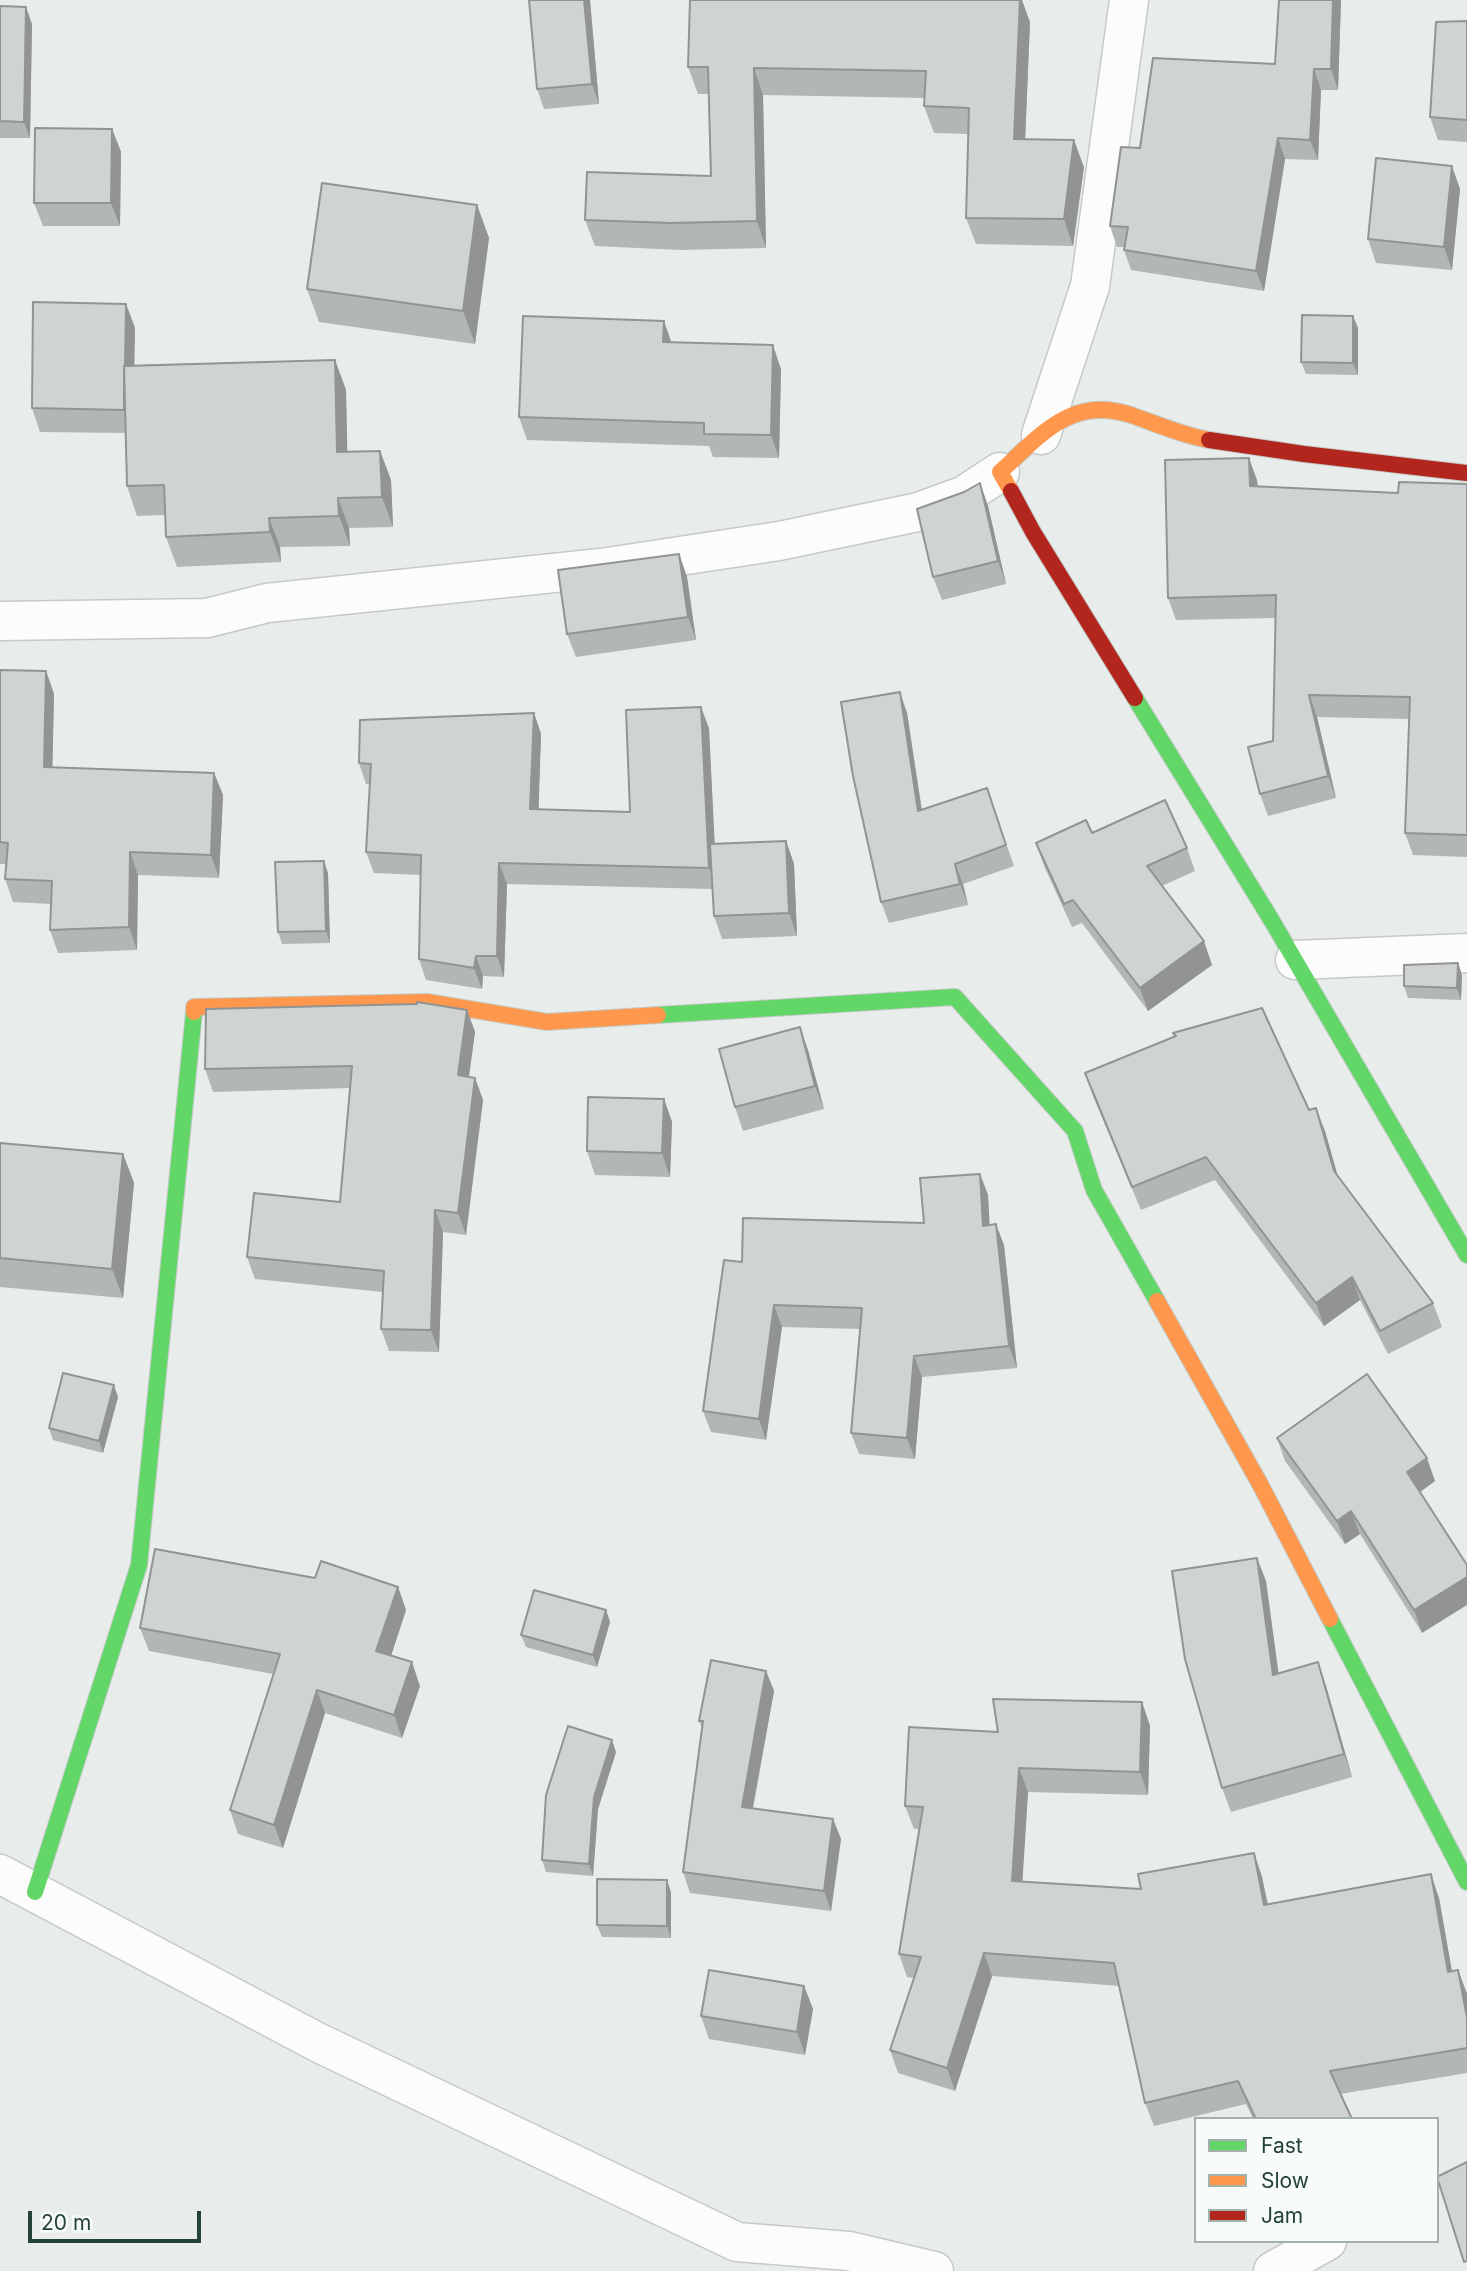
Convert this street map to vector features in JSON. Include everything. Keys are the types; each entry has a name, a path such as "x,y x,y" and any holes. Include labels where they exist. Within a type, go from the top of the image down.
{"street":[{"path":"1041,435 1090,286 1129,0"},
{"path":"0,621 207,618 267,603 601,568 779,541 918,512 965,495 1000,472 1066,416 1101,408 1120,411 1172,431 1206,440 1304,455 1366,459 1467,473"},
{"path":"1000,472 1033,532 1296,960 1467,1255"},
{"path":"1296,960 1467,953"},
{"path":"35,1892 139,1565 194,1007 427,1002 547,1022 956,997 1075,1131 1094,1190 1260,1484 1467,1882"},
{"path":"0,1874 319,2043 737,2242 849,2251 934,2271"},
{"path":"1273,2271 1323,2243"}],"building":[{"path":"529,0 584,0 592,84 537,89"},
{"path":"690,0 1020,0 1014,139 1074,140 1064,219 966,218 969,108 924,106 926,71 754,68 757,221 671,223 585,220 587,172 711,176 708,67 688,67"},
{"path":"1279,0 1333,0 1331,69 1314,69 1310,140 1278,138 1256,271 1124,250 1128,227 1110,226 1121,147 1140,148 1153,58 1275,64"},
{"path":"0,6 26,7 24,122 0,121"},
{"path":"1467,21 1467,120 1430,117 1436,22"},
{"path":"35,128 112,129 111,203 34,203"},
{"path":"1376,158 1452,166 1444,247 1368,239"},
{"path":"322,183 477,205 463,311 307,289"},
{"path":"33,302 126,304 124,410 32,408"},
{"path":"1302,315 1353,316 1353,363 1301,362"},
{"path":"523,316 664,321 663,342 773,345 771,435 704,434 704,423 519,417"},
{"path":"335,360 337,452 380,451 382,497 338,498 339,516 269,518 270,532 166,537 164,485 127,486 124,366"},
{"path":"1249,458 1250,486 1398,493 1399,482 1467,484 1467,835 1405,833 1410,697 1309,695 1328,776 1260,794 1248,747 1273,741 1276,595 1168,598 1165,460"},
{"path":"980,483 998,561 933,577 917,509 964,492"},
{"path":"679,554 688,617 567,634 558,570"},
{"path":"0,670 46,671 44,767 214,773 211,855 130,852 129,927 50,930 52,881 5,879 8,843 0,842"},
{"path":"900,692 918,811 987,788 1006,845 955,864 960,884 881,902 853,776 841,702"},
{"path":"701,707 709,868 499,863 497,956 476,956 474,968 419,959 421,855 366,852 371,764 359,763 360,720 534,713 530,809 630,812 626,710"},
{"path":"1165,800 1187,848 1147,866 1204,941 1140,988 1073,900 1064,904 1036,843 1086,820 1092,833"},
{"path":"786,841 789,913 714,916 710,844"},
{"path":"324,861 326,931 278,932 275,862"},
{"path":"1458,963 1457,988 1404,986 1404,965"},
{"path":"417,1002 467,1010 458,1075 475,1078 458,1213 435,1210 431,1330 381,1329 384,1271 247,1257 254,1193 340,1202 352,1066 205,1069 206,1009"},
{"path":"1262,1008 1309,1110 1316,1108 1334,1171 1433,1303 1380,1331 1352,1277 1316,1303 1206,1157 1132,1187 1085,1073 1176,1036 1173,1033"},
{"path":"800,1027 815,1086 735,1107 719,1049"},
{"path":"588,1097 664,1099 662,1153 587,1151"},
{"path":"0,1143 123,1154 112,1269 0,1258"},
{"path":"980,1174 983,1226 996,1224 1009,1346 914,1356 907,1438 851,1433 862,1308 774,1305 759,1419 703,1411 724,1260 742,1262 743,1218 924,1223 920,1178"},
{"path":"63,1373 114,1385 99,1441 49,1428"},
{"path":"1367,1374 1427,1458 1407,1472 1467,1565 1467,1577 1414,1610 1351,1511 1337,1521 1277,1438"},
{"path":"155,1549 315,1578 321,1561 398,1587 376,1651 412,1662 394,1715 317,1690 274,1825 230,1810 280,1654 140,1628"},
{"path":"1257,1558 1273,1675 1318,1662 1344,1754 1222,1788 1185,1659 1172,1571"},
{"path":"534,1590 606,1610 593,1655 521,1635"},
{"path":"711,1660 766,1671 742,1807 833,1819 824,1891 683,1872 703,1721 699,1721"},
{"path":"993,1699 1142,1702 1140,1772 1019,1768 1012,1881 1141,1889 1138,1874 1254,1853 1264,1905 1431,1874 1448,1972 1458,1970 1467,2018 1467,2048 1330,2071 1351,2117 1255,2117 1238,2081 1145,2103 1114,1963 984,1953 947,2068 890,2050 921,1957 899,1954 923,1807 905,1806 909,1727 998,1732"},
{"path":"568,1726 612,1740 594,1797 589,1864 542,1860 546,1795"},
{"path":"597,1879 667,1880 667,1926 597,1925"},
{"path":"709,1970 804,1986 797,2032 701,2016"},
{"path":"1467,2162 1467,2261 1464,2262 1439,2183 1439,2176"}],"traffic: fast":[{"path":"1135,698 1272,921 1467,1255"},
{"path":"658,1015 955,997 1075,1131 1094,1190 1157,1301"},
{"path":"35,1892 139,1565 194,1012"},
{"path":"1330,1619 1467,1882"}],"traffic: slow":[{"path":"1011,491 1000,472 1058,422 1091,410 1110,410 1131,415 1209,440"},
{"path":"194,1012 194,1007 427,1002 547,1022 658,1015"},
{"path":"1157,1301 1260,1484 1330,1619"}],"traffic: jam":[{"path":"1209,440 1467,473"},
{"path":"1011,491 1033,532 1135,698"}]}
